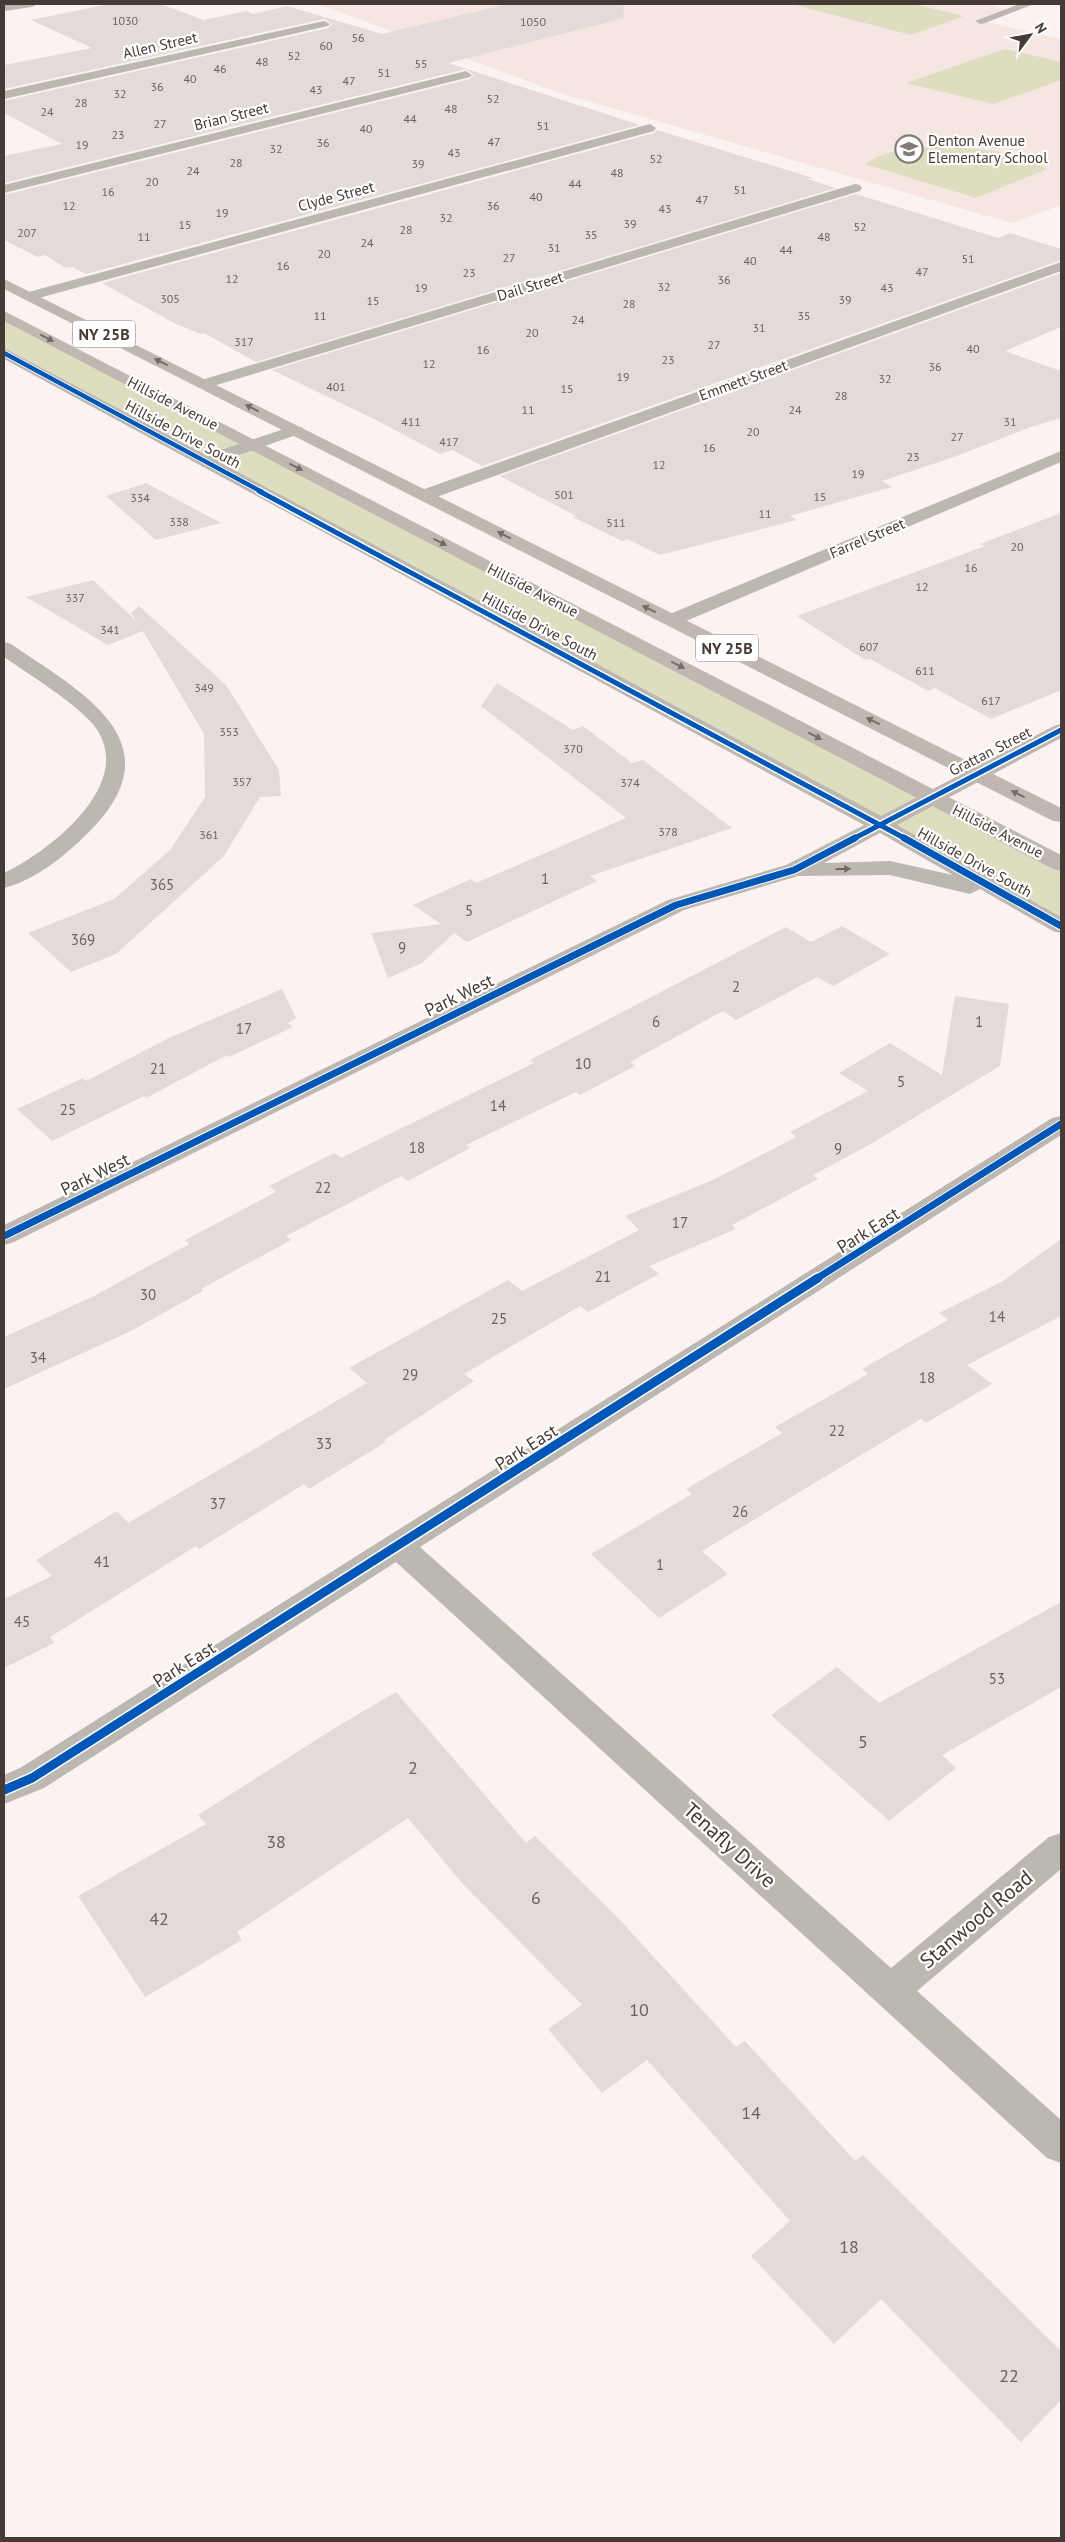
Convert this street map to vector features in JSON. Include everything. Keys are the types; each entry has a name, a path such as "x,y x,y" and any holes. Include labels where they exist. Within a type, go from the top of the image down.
{"main road":[{"name":"Hillside Avenue","path":"4,283 1061,816"},
{"name":"Hillside Avenue","path":"4,315 1061,864"}],"street":[{"path":"4,8 32,4"},
{"path":"981,21 1029,4"},
{"name":"Allen Street","path":"4,95 324,24"},
{"name":"Brian Street","path":"4,189 466,75"},
{"name":"Clyde Street","path":"30,296 650,128"},
{"name":"Dail Street","path":"204,384 855,188"},
{"name":"Emmett Street","path":"425,495 1061,266"},
{"name":"Hillside Drive South","path":"4,353 881,825 1061,926"},
{"path":"204,461 296,430"},
{"name":"Farrel Street","path":"672,620 1061,456"},
{"path":"4,648 54,682 100,721 115,751 115,772 105,796 84,826 45,857 4,881"},
{"name":"Grattan Street","path":"932,797 1061,730"},
{"name":"Park West","path":"4,1236 676,905 794,870 932,797"},
{"path":"794,870 890,868 956,882 1039,914 1061,930"},
{"name":"Park East","path":"4,1790 32,1778 1061,1124"},
{"name":"Tenafly Drive","path":"399,1546 1061,2145"},
{"name":"Stanwood Road","path":"890,1990 1061,1848"}],"shaded area":[{"name":"Denton Avenue Elementary School","path":"318,4 986,4 1006,9 977,20 1061,39 1061,205 1012,223 563,94"}],"green space":[{"path":"791,4 913,4 964,16 911,35"},
{"path":"1005,49 1061,62 1061,80 993,104 906,83"},
{"path":"951,147 988,150 1013,155 1047,169 976,198 865,164 874,158 895,151"},
{"path":"4,315 1061,864 1061,926 881,825 4,353"}],"building":[{"path":"109,4 160,4 204,20 247,11 253,14 287,6 382,34 508,4 623,4 624,18 448,63 640,125 86,274 72,267 66,268 45,255 38,257 4,240 4,195 470,79 474,75 466,69 4,183 4,156 62,144 4,113 4,101 328,28 332,24 324,19 4,89 4,65 92,48 31,20"},
{"path":"657,130 813,178 807,179 836,188 256,362 204,333 201,334 176,324 102,283 654,133"},
{"path":"856,194 998,238 1010,233 1061,249 1061,260 482,466 452,450 440,454 376,420 272,370"},
{"path":"1061,273 1061,327 1005,351 1061,371 1061,418 882,481 892,487 790,516 797,520 660,555 627,539 622,541 573,517 576,516 500,476"},
{"path":"146,483 221,523 156,540 106,496"},
{"path":"1061,513 1061,690 991,719 935,688 928,691 870,659 865,660 797,616 985,546 980,544"},
{"path":"93,580 136,621 131,613 139,606 226,685 279,770 281,796 260,797 224,856 116,954 71,972 28,933 114,899 170,850 205,797 204,734 143,631 108,645 26,597"},
{"path":"497,683 573,730 583,726 632,763 643,760 732,828 590,876 597,881 467,942 454,933 422,963 388,978 371,933 441,924 413,905 471,879 476,883 626,818 481,706"},
{"path":"842,926 890,954 833,986 817,977 736,1020 723,1011 630,1062 635,1066 580,1095 576,1092 466,1145 470,1148 408,1181 401,1176 286,1236 291,1240 201,1289 203,1291 131,1331 4,1389 4,1337 94,1296 189,1244 185,1240 276,1192 269,1186 334,1153 341,1158 534,1063 530,1060 786,927 811,942"},
{"path":"282,989 296,1018 288,1023 293,1027 229,1057 227,1055 146,1098 144,1096 52,1141 17,1109 83,1078 86,1081 169,1038"},
{"path":"955,996 1009,1004 1000,1066 869,1145 813,1175 818,1179 732,1225 736,1229 649,1266 659,1274 588,1312 580,1306 464,1374 474,1381 384,1440 386,1442 309,1489 304,1484 199,1549 196,1546 50,1637 54,1643 4,1668 4,1599 52,1576 36,1560 117,1511 128,1523 367,1383 349,1368 508,1280 522,1291 639,1230 625,1216 715,1179 796,1137 790,1132 868,1091 839,1073 890,1043 942,1075"},
{"path":"1061,1239 1061,1316 967,1365 992,1384 926,1423 921,1419 702,1551 728,1574 659,1618 591,1554 692,1494 686,1489 782,1433 775,1427 868,1374 862,1369 948,1320 939,1313 1003,1281"},
{"path":"1061,1602 1061,1687 942,1755 956,1768 889,1821 771,1715 837,1667 879,1703"},
{"path":"396,1692 526,1843 535,1836 619,1919 736,2047 745,2041 855,2161 863,2155 1061,2351 1061,2400 1021,2442 881,2299 834,2344 751,2256 790,2221 647,2060 602,2093 548,2029 582,2005 463,1884 408,1818 237,1932 242,1940 145,1997 78,1896 206,1824 198,1815 338,1726"}],"cycle path":[{"path":"4,353 881,825 1061,926"},
{"path":"4,1236 676,905 794,870 1061,730"},
{"path":"4,1790 32,1778 1061,1124"}],"place":[{"name":"Denton Avenue Elementary School","path":"909,149"}]}
